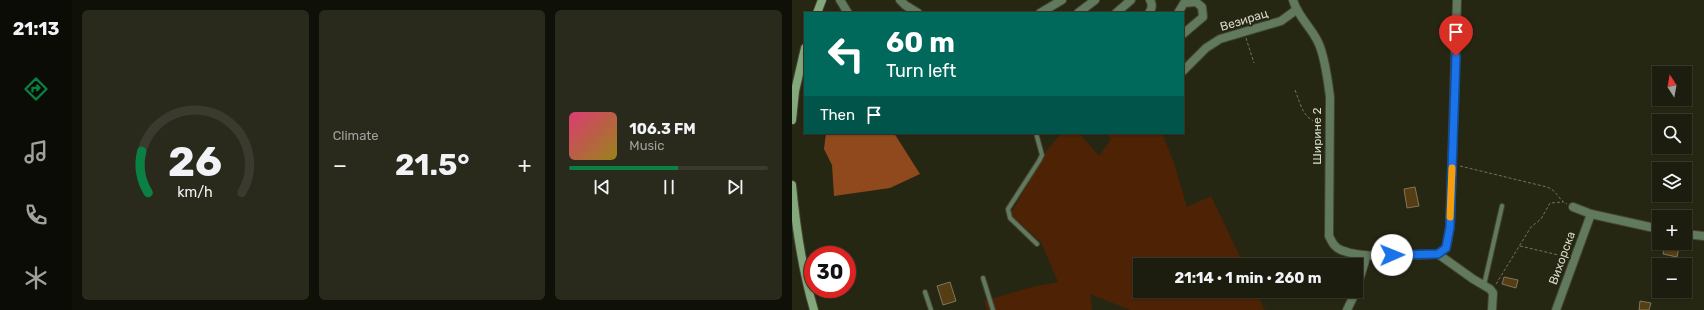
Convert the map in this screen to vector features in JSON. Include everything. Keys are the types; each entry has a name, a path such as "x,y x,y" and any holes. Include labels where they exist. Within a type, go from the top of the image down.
{"street":[{"path":"817,12 822,0"},
{"path":"840,0 847,12"},
{"path":"900,0 916,12"},
{"path":"1042,12 1062,0"},
{"path":"1079,12 1095,0"},
{"path":"1117,12 1132,0"},
{"path":"1150,0 1152,9 1150,12"},
{"name":"Ширине 2","path":"1293,0 1296,10 1319,43 1327,77 1330,97 1329,236 1333,245 1340,250 1365,255 1438,254"},
{"path":"1458,0 1448,241 1446,248 1438,254 1493,293 1492,310"},
{"name":"Везирац","path":"1179,12 1184,3 1196,2 1202,7 1203,17 1184,33"},
{"name":"Везирац","path":"1184,69 1206,48 1220,39 1281,21 1296,10"},
{"path":"792,120 795,91 804,52"},
{"path":"792,185 802,267 814,310"},
{"path":"1573,207 1591,214 1612,217 1652,227"},
{"name":"Вихорска","path":"1556,310 1591,214"},
{"path":"1692,235 1704,236"},
{"path":"1363,268 1365,255"},
{"path":"1347,310 1353,298"}],"lane":[{"path":"1036,134 1042,155 1040,161 1008,209 1010,218 1037,244"},
{"path":"1487,288 1502,206"},
{"path":"983,278 993,310"},
{"path":"925,292 931,310"}],"path":[{"path":"1244,32 1254,63"},
{"path":"1295,90 1305,115 1311,121 1330,124"},
{"path":"1452,164 1488,171 1547,186 1556,192 1563,202 1550,203 1540,219 1531,227 1497,283 1487,288"},
{"path":"1519,246 1574,259"}],"shaded area":[{"path":"826,134 895,134 920,174 890,188 834,196 832,165 824,149"},
{"path":"1061,134 1080,134 1099,156 1111,139 1107,134 1162,134 1174,163 1187,207 1211,196 1241,258 1133,258 1133,298 1259,298 1264,309 1266,310 1130,310 1090,294 1092,310 987,310 984,301 1032,287 1058,282 1041,242 1010,215 1047,150"}],"building":[{"path":"1415,187 1419,206 1407,208 1404,189"},
{"path":"1664,250 1678,250 1677,257 1663,254"},
{"path":"1504,277 1518,280 1516,288 1502,284"},
{"path":"950,282 956,301 943,305 937,286"},
{"path":"1640,301 1651,303 1649,310 1639,310"}],"slow traffic":[{"path":"1450,217 1452,168"}],"route":[{"path":"1392,255 1438,254 1446,248 1450,227 1456,56"}]}
